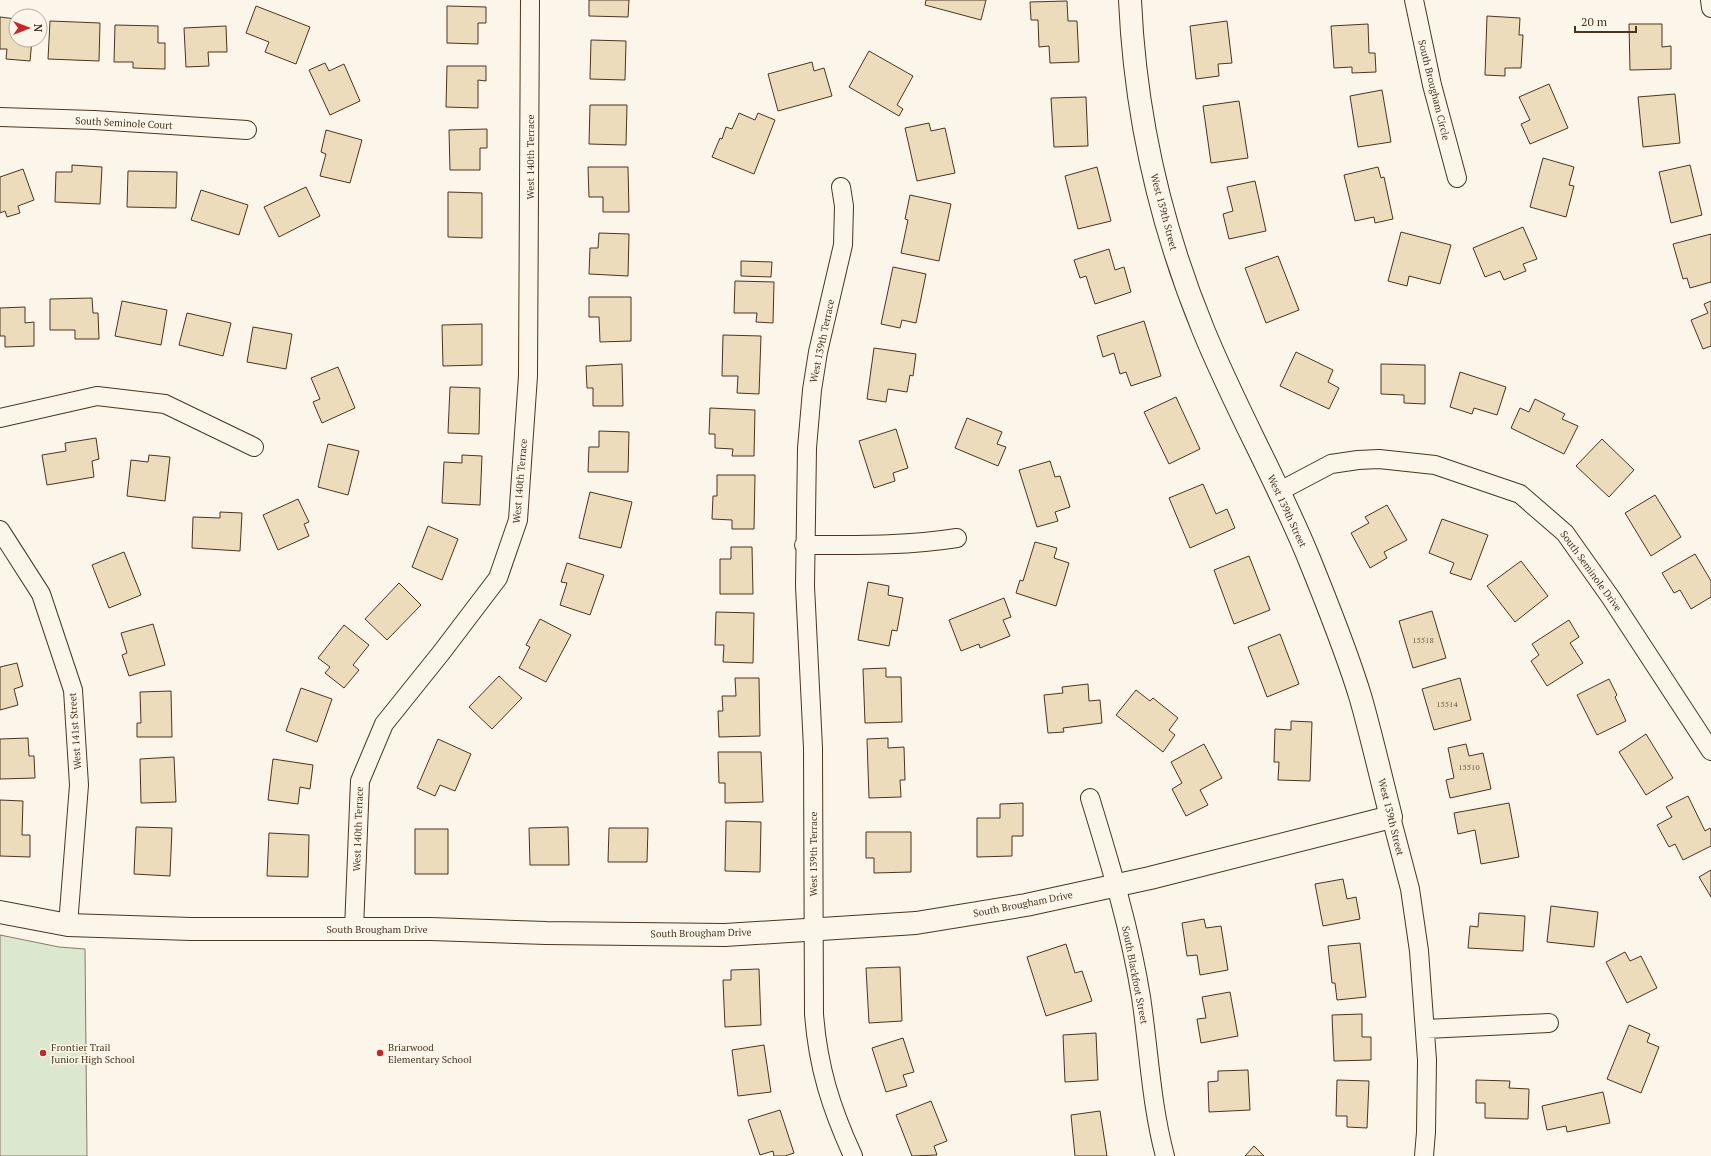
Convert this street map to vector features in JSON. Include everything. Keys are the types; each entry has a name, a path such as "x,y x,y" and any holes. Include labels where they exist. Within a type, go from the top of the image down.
{"street":[{"name":"West 139th Street","path":"1130,0 1132,39 1137,84 1152,171 1173,247 1205,334 1309,559 1345,652 1361,699 1410,889 1416,921 1426,1029 1426,1132 1424,1156"},
{"name":"South Brougham Circle","path":"1414,0 1432,85 1457,178"},
{"path":"1710,0 1711,8"},
{"name":"West 140th Terrace","path":"354,929 360,781 384,724 441,653 498,578 518,520 528,376 530,5"},
{"name":"South Seminole Court","path":"0,117 94,120 247,130"},
{"name":"West 139th Terrace","path":"840,187 844,206 843,245 818,352 812,390 807,448 804,545 813,748 814,1014 820,1066 830,1103 853,1156"},
{"path":"0,418 97,396 165,404 254,447"},
{"name":"South Seminole Drive","path":"1278,492 1331,464 1379,459 1435,465 1520,494 1565,533 1612,598 1711,751"},
{"name":"West 141st Street","path":"0,530 41,594 73,690 79,785 68,925"},
{"path":"804,545 892,545 923,543 957,538"},
{"name":"South Blackfoot Street","path":"1090,798 1117,885 1141,996 1159,1133 1165,1156"},
{"name":"South Brougham Drive","path":"0,912 68,925 191,929 431,929 546,933 725,935 916,923 1026,905 1117,885 1391,817"},
{"path":"1426,1029 1549,1023"}],"green space":[{"name":"Frontier Trail Junior High School","path":"0,935 59,947 85,949 87,1156 0,1156"}],"building":[{"path":"589,0 629,0 628,17 589,16"},
{"path":"926,0 986,0 981,20 925,5"},
{"path":"1067,1 1068,21 1077,21 1079,62 1050,63 1049,46 1039,47 1038,20 1031,20 1030,2"},
{"path":"256,6 310,27 296,64 265,52 269,42 246,33"},
{"path":"447,6 486,7 486,23 478,23 478,44 447,43"},
{"path":"1487,16 1520,18 1519,35 1523,35 1521,68 1505,68 1505,76 1485,75"},
{"path":"0,17 8,18 8,48 31,48 30,61 6,59 7,49 0,49"},
{"path":"50,21 100,23 99,61 48,59"},
{"path":"1227,21 1232,63 1218,64 1219,76 1196,79 1190,26"},
{"path":"1368,24 1369,53 1375,53 1376,72 1352,73 1352,67 1334,68 1331,26"},
{"path":"1629,24 1662,24 1662,47 1671,46 1671,69 1630,70"},
{"path":"115,25 158,26 158,43 165,43 165,69 133,68 133,62 114,62"},
{"path":"226,26 227,52 208,52 209,66 186,67 184,28"},
{"path":"591,40 626,41 625,80 590,79"},
{"path":"869,51 913,76 897,105 903,109 899,116 849,87"},
{"path":"812,62 814,71 824,68 832,96 778,111 768,74"},
{"path":"325,63 329,71 344,64 360,101 330,115 309,70"},
{"path":"447,66 486,66 486,81 478,80 478,108 446,107"},
{"path":"1549,84 1568,128 1530,144 1521,124 1530,120 1519,97"},
{"path":"1382,90 1391,142 1358,147 1350,96"},
{"path":"1675,94 1680,143 1643,147 1638,97"},
{"path":"1086,97 1088,146 1054,147 1051,98"},
{"path":"1239,101 1248,158 1211,163 1203,106"},
{"path":"590,105 627,105 626,145 589,144"},
{"path":"739,113 755,120 758,113 775,120 754,174 712,157 720,138 722,139 726,127 732,129"},
{"path":"929,123 931,131 945,128 955,173 917,181 905,128"},
{"path":"487,129 487,148 480,148 480,170 450,170 449,130"},
{"path":"326,130 362,140 350,183 320,176 326,154 321,152"},
{"path":"1543,158 1574,167 1569,185 1574,186 1566,217 1530,207"},
{"path":"72,165 102,167 100,204 55,202 56,172 72,172"},
{"path":"1690,165 1702,215 1671,223 1659,172"},
{"path":"588,167 628,167 629,212 603,212 603,197 589,197"},
{"path":"1097,167 1111,221 1078,229 1065,176"},
{"path":"1378,167 1381,178 1384,177 1393,219 1375,223 1374,217 1355,221 1344,175"},
{"path":"23,169 34,200 18,206 20,213 7,217 5,211 0,213 0,177"},
{"path":"128,171 177,172 176,208 127,207"},
{"path":"1255,181 1266,231 1229,239 1223,214 1233,211 1227,187"},
{"path":"306,187 320,216 279,237 264,207"},
{"path":"201,190 248,205 239,235 191,220"},
{"path":"448,192 482,193 482,238 448,237"},
{"path":"910,195 951,204 939,261 901,253 908,220 905,219"},
{"path":"1523,227 1537,259 1523,264 1526,271 1504,280 1500,271 1485,277 1473,248"},
{"path":"1401,232 1451,245 1440,284 1409,276 1407,286 1388,281"},
{"path":"599,233 629,234 628,276 589,274 590,248 598,248"},
{"path":"1711,234 1711,282 1690,288 1687,278 1683,279 1673,244"},
{"path":"1109,249 1115,270 1124,267 1131,292 1095,304 1086,276 1080,278 1074,260"},
{"path":"1278,256 1299,310 1266,323 1245,268"},
{"path":"741,261 772,262 771,277 741,276"},
{"path":"893,267 926,274 916,323 902,320 900,328 881,324"},
{"path":"735,281 774,282 773,323 756,322 757,313 734,313"},
{"path":"589,297 631,297 631,341 600,342 599,317 589,317"},
{"path":"92,298 93,313 98,313 99,339 75,339 75,330 50,330 50,299"},
{"path":"122,301 167,310 161,345 115,336"},
{"path":"1711,301 1711,346 1703,349 1691,320 1708,313 1704,304"},
{"path":"25,307 25,323 34,322 34,346 5,347 5,336 0,336 0,308"},
{"path":"187,313 231,323 223,356 179,345"},
{"path":"1144,321 1161,376 1131,386 1126,372 1120,374 1114,353 1103,357 1097,336"},
{"path":"482,324 482,365 443,366 442,325"},
{"path":"253,327 292,334 286,369 247,362"},
{"path":"723,335 761,336 759,394 737,393 738,376 722,376"},
{"path":"874,348 916,354 913,376 910,375 907,392 888,389 886,402 867,399"},
{"path":"1296,352 1333,370 1328,382 1339,388 1329,409 1280,386"},
{"path":"622,364 623,406 593,406 593,388 587,388 586,366"},
{"path":"1381,364 1425,365 1425,404 1404,403 1404,395 1381,394"},
{"path":"338,367 355,408 322,423 313,402 320,399 311,378"},
{"path":"1460,372 1506,387 1497,415 1474,408 1472,414 1450,407"},
{"path":"450,387 480,388 479,434 448,433"},
{"path":"1176,397 1200,449 1169,464 1144,412"},
{"path":"1535,399 1565,414 1562,419 1578,426 1564,454 1511,428 1520,408 1529,412"},
{"path":"710,408 755,410 754,456 732,456 733,449 715,448 715,434 709,434"},
{"path":"967,418 1002,432 997,444 1006,447 998,466 955,448"},
{"path":"896,429 908,468 893,473 895,481 874,488 859,441"},
{"path":"599,431 629,432 628,472 588,472 589,447 599,447"},
{"path":"96,438 99,459 92,461 94,477 47,485 42,455 66,451 65,443"},
{"path":"1602,439 1634,470 1609,497 1576,466"},
{"path":"328,444 359,451 348,495 318,487"},
{"path":"149,455 170,457 165,501 127,496 131,460 148,462"},
{"path":"462,455 482,456 480,505 442,503 444,462 462,463"},
{"path":"1050,461 1055,477 1060,476 1070,507 1055,512 1058,521 1037,527 1019,470"},
{"path":"717,475 755,475 754,529 732,529 732,520 712,519 713,496 717,496"},
{"path":"1203,484 1216,514 1227,509 1235,528 1190,548 1169,498"},
{"path":"590,492 632,502 621,548 579,538"},
{"path":"1655,495 1681,537 1651,556 1625,513"},
{"path":"298,499 309,522 304,524 309,536 278,550 263,515"},
{"path":"1387,505 1407,540 1384,552 1387,558 1370,568 1351,533 1369,523 1365,517"},
{"path":"220,512 242,513 240,551 192,548 193,517 220,518"},
{"path":"1442,519 1488,535 1471,580 1450,573 1454,563 1429,553"},
{"path":"428,526 458,539 442,580 412,567"},
{"path":"1035,542 1057,548 1054,558 1069,563 1056,606 1016,593 1020,580 1023,581"},
{"path":"731,547 752,547 753,594 720,594 720,559 731,559"},
{"path":"124,552 141,595 109,608 92,565"},
{"path":"1695,554 1711,581 1711,597 1691,609 1680,590 1674,593 1662,573"},
{"path":"1249,556 1270,610 1234,624 1214,570"},
{"path":"1521,561 1548,596 1515,622 1487,586"},
{"path":"567,563 604,575 590,615 560,605 567,583 561,582"},
{"path":"868,582 889,586 888,595 903,598 897,631 892,630 889,646 858,640"},
{"path":"399,583 421,605 387,640 365,619"},
{"path":"1004,598 1011,617 1003,620 1010,636 980,648 979,644 961,651 949,620"},
{"path":"1432,611 1446,658 1413,668 1399,621"},
{"path":"716,612 754,613 753,663 723,662 724,645 715,645"},
{"path":"540,619 571,635 546,682 519,668 530,647 526,645"},
{"path":"1569,620 1579,637 1570,643 1583,663 1547,686 1531,661 1539,655 1532,644"},
{"path":"153,624 165,665 129,676 122,655 127,653 121,633"},
{"path":"344,625 369,645 353,665 359,670 344,688 325,673 330,667 318,658"},
{"path":"1280,634 1299,684 1267,697 1248,647"},
{"path":"17,663 23,686 14,689 18,705 0,710 0,667"},
{"path":"886,668 886,677 901,677 902,722 865,723 863,669"},
{"path":"499,676 522,698 492,729 469,707"},
{"path":"735,678 759,678 760,736 719,737 718,711 723,711 722,696 736,696"},
{"path":"1460,678 1471,720 1434,730 1422,689"},
{"path":"1609,679 1617,695 1615,697 1626,721 1597,735 1577,695"},
{"path":"1088,684 1089,701 1100,700 1102,723 1063,728 1064,732 1048,733 1044,695 1063,693 1062,687"},
{"path":"301,688 332,699 317,742 286,731"},
{"path":"1136,690 1150,701 1153,698 1178,718 1169,730 1175,735 1163,752 1116,715"},
{"path":"171,691 172,737 137,737 137,723 141,723 140,692"},
{"path":"1291,721 1312,722 1310,781 1278,780 1279,762 1274,762 1275,729 1291,730"},
{"path":"1646,734 1673,778 1646,795 1619,752"},
{"path":"28,738 29,756 34,756 35,778 0,779 0,739"},
{"path":"888,738 888,748 904,747 905,780 900,780 901,797 869,798 867,739"},
{"path":"438,739 471,754 455,791 440,785 435,796 417,788"},
{"path":"1204,744 1222,778 1200,790 1208,805 1186,816 1172,789 1182,783 1171,762"},
{"path":"1466,744 1469,756 1483,753 1491,789 1450,798 1446,780 1454,778 1448,748"},
{"path":"718,752 761,752 763,802 725,803 725,783 719,783"},
{"path":"174,757 176,802 141,803 140,759"},
{"path":"273,759 313,765 310,789 300,787 298,804 268,800"},
{"path":"1688,796 1705,831 1710,828 1711,846 1683,860 1675,844 1669,847 1657,825 1672,817 1666,807"},
{"path":"0,800 23,801 22,835 30,835 30,857 0,856"},
{"path":"1023,803 1023,836 1012,836 1012,856 977,857 977,818 1000,818 1000,804"},
{"path":"1509,803 1519,857 1481,864 1475,830 1458,834 1454,813"},
{"path":"726,821 761,822 760,872 725,871"},
{"path":"136,827 172,828 170,876 134,874"},
{"path":"568,827 569,865 530,865 529,828"},
{"path":"609,828 648,828 647,862 608,862"},
{"path":"415,829 448,829 448,874 415,874"},
{"path":"866,832 911,832 911,872 874,873 874,858 866,858"},
{"path":"269,833 309,835 308,877 267,876"},
{"path":"1711,870 1711,897 1699,877"},
{"path":"1343,879 1347,899 1356,897 1360,919 1323,926 1315,884"},
{"path":"1551,906 1598,912 1594,947 1547,942"},
{"path":"1479,913 1525,916 1523,951 1468,948 1470,926 1478,927"},
{"path":"1204,919 1206,928 1221,926 1228,970 1200,975 1197,955 1187,956 1182,923"},
{"path":"1360,943 1366,997 1337,1000 1335,983 1332,983 1328,946"},
{"path":"1066,944 1075,973 1082,971 1092,1001 1046,1016 1027,957"},
{"path":"1625,952 1630,961 1641,956 1657,988 1627,1003 1606,962"},
{"path":"900,967 902,1021 869,1023 866,968"},
{"path":"759,969 761,1025 725,1027 723,980 731,980 731,970"},
{"path":"1230,992 1238,1036 1201,1043 1197,1019 1206,1018 1202,997"},
{"path":"1362,1014 1362,1037 1371,1037 1371,1060 1334,1061 1332,1015"},
{"path":"1629,1025 1650,1034 1647,1042 1659,1047 1641,1093 1607,1079"},
{"path":"1096,1033 1098,1080 1065,1082 1063,1035"},
{"path":"903,1038 914,1072 903,1075 907,1086 886,1092 872,1048"},
{"path":"764,1045 771,1092 738,1096 732,1050"},
{"path":"1248,1070 1250,1110 1209,1112 1208,1082 1218,1081 1218,1071"},
{"path":"1337,1080 1369,1081 1367,1128 1347,1127 1347,1116 1336,1116"},
{"path":"1476,1080 1510,1081 1509,1088 1529,1089 1528,1119 1485,1118 1485,1103 1476,1103"},
{"path":"1603,1092 1610,1123 1567,1132 1566,1126 1547,1130 1542,1106"},
{"path":"931,1101 947,1141 934,1146 937,1155 912,1156 896,1115"},
{"path":"780,1110 794,1153 785,1156 774,1156 773,1151 760,1155 748,1120"},
{"path":"1100,1111 1107,1156 1075,1156 1071,1115"},
{"path":"1254,1146 1264,1156 1245,1156"}],"place":[{"name":"Frontier Trail Junior High School","path":"43,1053"},
{"name":"Briarwood Elementary School","path":"380,1053"}]}
